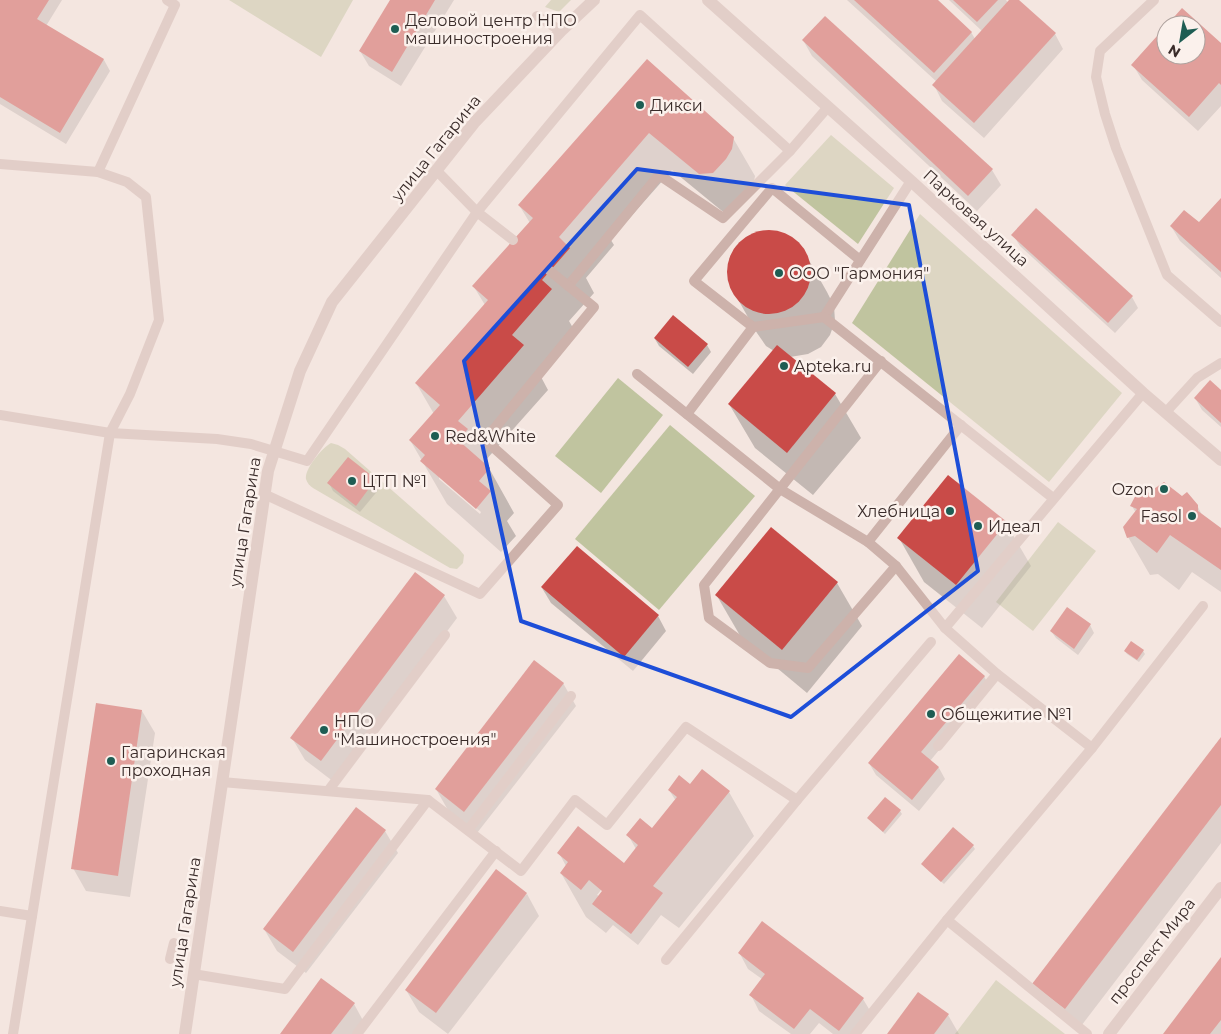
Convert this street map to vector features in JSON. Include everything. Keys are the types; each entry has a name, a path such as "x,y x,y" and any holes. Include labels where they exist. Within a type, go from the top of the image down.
{"street":[{"name":"улица Гагарина","path":"185,1034 264,494 273,452 300,371 332,302 474,123 561,31 594,0"},
{"name":"Парковая улица","path":"708,0 911,181 1143,393 1221,460"},
{"name":"проспект Мира","path":"1108,1034 1221,888"}],"lane":[{"path":"98,172 175,5 167,0"},
{"path":"1154,0 1100,51 1096,77 1116,148 1167,274 1221,322"},
{"path":"0,414 110,433 217,438 251,444 307,461 477,212 640,15 790,151"},
{"path":"537,16 561,31"},
{"path":"723,218 790,151 828,107"},
{"path":"0,164 98,172 127,182 146,197 159,320 130,394 110,433 13,1034"},
{"path":"437,171 477,212 512,240"},
{"path":"568,286 659,174 723,218 732,235"},
{"path":"824,317 911,181"},
{"path":"753,327 694,281 772,188 860,260"},
{"path":"264,494 480,594 558,505 485,440 594,307 550,271"},
{"path":"687,414 753,327 824,317 1053,498"},
{"path":"881,361 704,585 709,618 770,663 808,668 896,566"},
{"path":"1166,412 1197,378 1221,363"},
{"path":"637,374 780,490 868,542 896,566 945,628 997,674 1092,748"},
{"path":"945,628 1143,393"},
{"path":"868,542 961,426"},
{"path":"855,1034 947,920 1092,748 1203,606"},
{"path":"328,791 445,635"},
{"path":"666,960 797,800 931,642"},
{"path":"938,746 997,674"},
{"path":"468,830 571,696"},
{"path":"222,782 428,800 521,870 575,800 607,825 686,727 797,800"},
{"path":"194,974 285,989 428,800"},
{"path":"357,1034 496,851"},
{"path":"0,911 32,916"},
{"path":"947,920 1087,1034"},
{"path":"170,959 174,943"}],"highlighted area":[{"path":"637,169 909,205 978,571 791,717 521,621 464,361"}],"green space":[{"path":"229,0 353,0 321,57"},
{"path":"551,0 571,0 559,12 545,7"},
{"path":"831,135 894,188 858,244 785,185"},
{"path":"920,214 1122,393 1049,482 852,323"},
{"path":"618,378 663,415 601,493 555,456"},
{"path":"670,425 755,496 659,610 575,539"},
{"path":"331,443 345,449 459,549 464,555 463,563 457,569 450,568 311,486 306,479 308,470 319,454"},
{"path":"1058,522 1096,551 1033,631 996,602"},
{"path":"996,980 1065,1034 955,1034"}],"building":[{"path":"0,0 49,0 37,19 104,59 60,133 0,97"},
{"name":"Деловой центр НПО машиностроения","path":"390,0 435,0 392,72 359,51"},
{"path":"854,0 938,0 972,32 934,73"},
{"path":"953,0 998,0 977,22"},
{"path":"1009,0 1019,0 1056,33 974,123 932,85"},
{"path":"1182,8 1190,15 1176,15"},
{"path":"825,16 993,169 968,196 802,40"},
{"path":"1206,30 1221,43 1221,85 1219,83 1189,117 1131,65 1156,37 1156,65 1206,65"},
{"path":"647,59 734,137 732,149 726,159 713,173 699,174 649,133 559,237 570,248 542,280 552,289 512,335 524,345 458,421 468,429 458,440 490,468 479,481 491,491 476,509 420,461 425,455 409,440 440,405 415,383 488,300 472,286 533,218 518,205"},
{"path":"1221,198 1221,272 1170,226 1184,210 1199,222"},
{"path":"1036,208 1133,296 1108,323 1011,235"},
{"path":"769,230 785,233 799,242 808,256 811,272 808,288 799,302 785,311 769,314 753,311 739,302 730,288 727,272 730,256 739,242 753,233"},
{"path":"673,315 708,344 688,367 654,338"},
{"path":"777,345 836,393 787,453 728,404"},
{"path":"1210,380 1221,390 1221,423 1194,398"},
{"name":"ЦТП №1","path":"348,457 376,479 356,506 327,483"},
{"path":"948,475 1007,522 956,585 897,538"},
{"path":"1164,482 1182,496 1187,492 1198,505 1198,511 1221,528 1221,570 1170,535 1157,553 1135,536 1127,538 1123,527 1137,509 1130,506 1138,491 1145,495"},
{"path":"771,527 838,582 782,650 715,595"},
{"path":"577,546 659,615 624,657 541,587"},
{"path":"415,572 445,595 321,761 290,738"},
{"path":"1067,607 1091,624 1074,649 1050,631"},
{"path":"1131,641 1144,650 1137,660 1124,651"},
{"name":"Общежитие №1","path":"959,654 985,676 921,752 939,767 912,800 868,763"},
{"path":"534,660 564,683 464,812 435,789"},
{"name":"Гагаринская проходная","path":"96,703 142,710 118,876 71,869"},
{"path":"1221,737 1221,805 1065,1009 1032,984"},
{"path":"702,769 730,791 653,886 663,893 631,934 592,904 602,891 589,880 581,890 560,873 568,862 557,853 578,826 624,863 638,845 626,835 640,818 652,828 677,797 668,790 679,775 690,784"},
{"path":"885,797 901,810 883,832 867,818"},
{"path":"356,807 386,830 293,952 263,929"},
{"path":"953,827 974,845 941,882 921,864"},
{"path":"496,869 527,893 436,1013 405,990"},
{"path":"762,921 864,998 839,1031 810,1009 794,1029 749,995 765,974 738,953"},
{"path":"1221,957 1221,1020 1210,1034 1163,1034"},
{"path":"321,978 355,1003 331,1034 280,1034"},
{"path":"918,992 949,1014 934,1034 887,1034"}],"place":[{"name":"Деловой центр НПО машиностроения","path":"395,29"},
{"name":"Дикси","path":"640,105"},
{"name":"ООО \"Гармония\"","path":"779,273"},
{"name":"Apteka.ru","path":"784,366"},
{"name":"Red&White","path":"435,436"},
{"name":"ЦТП №1","path":"352,481"},
{"name":"Ozon","path":"1164,489"},
{"name":"Хлебница","path":"950,511"},
{"name":"Fasol","path":"1192,516"},
{"name":"Идеал","path":"978,526"},
{"name":"Общежитие №1","path":"931,714"},
{"name":"НПО \"Машиностроения\"","path":"324,730"},
{"name":"Гагаринская проходная","path":"111,761"}]}
